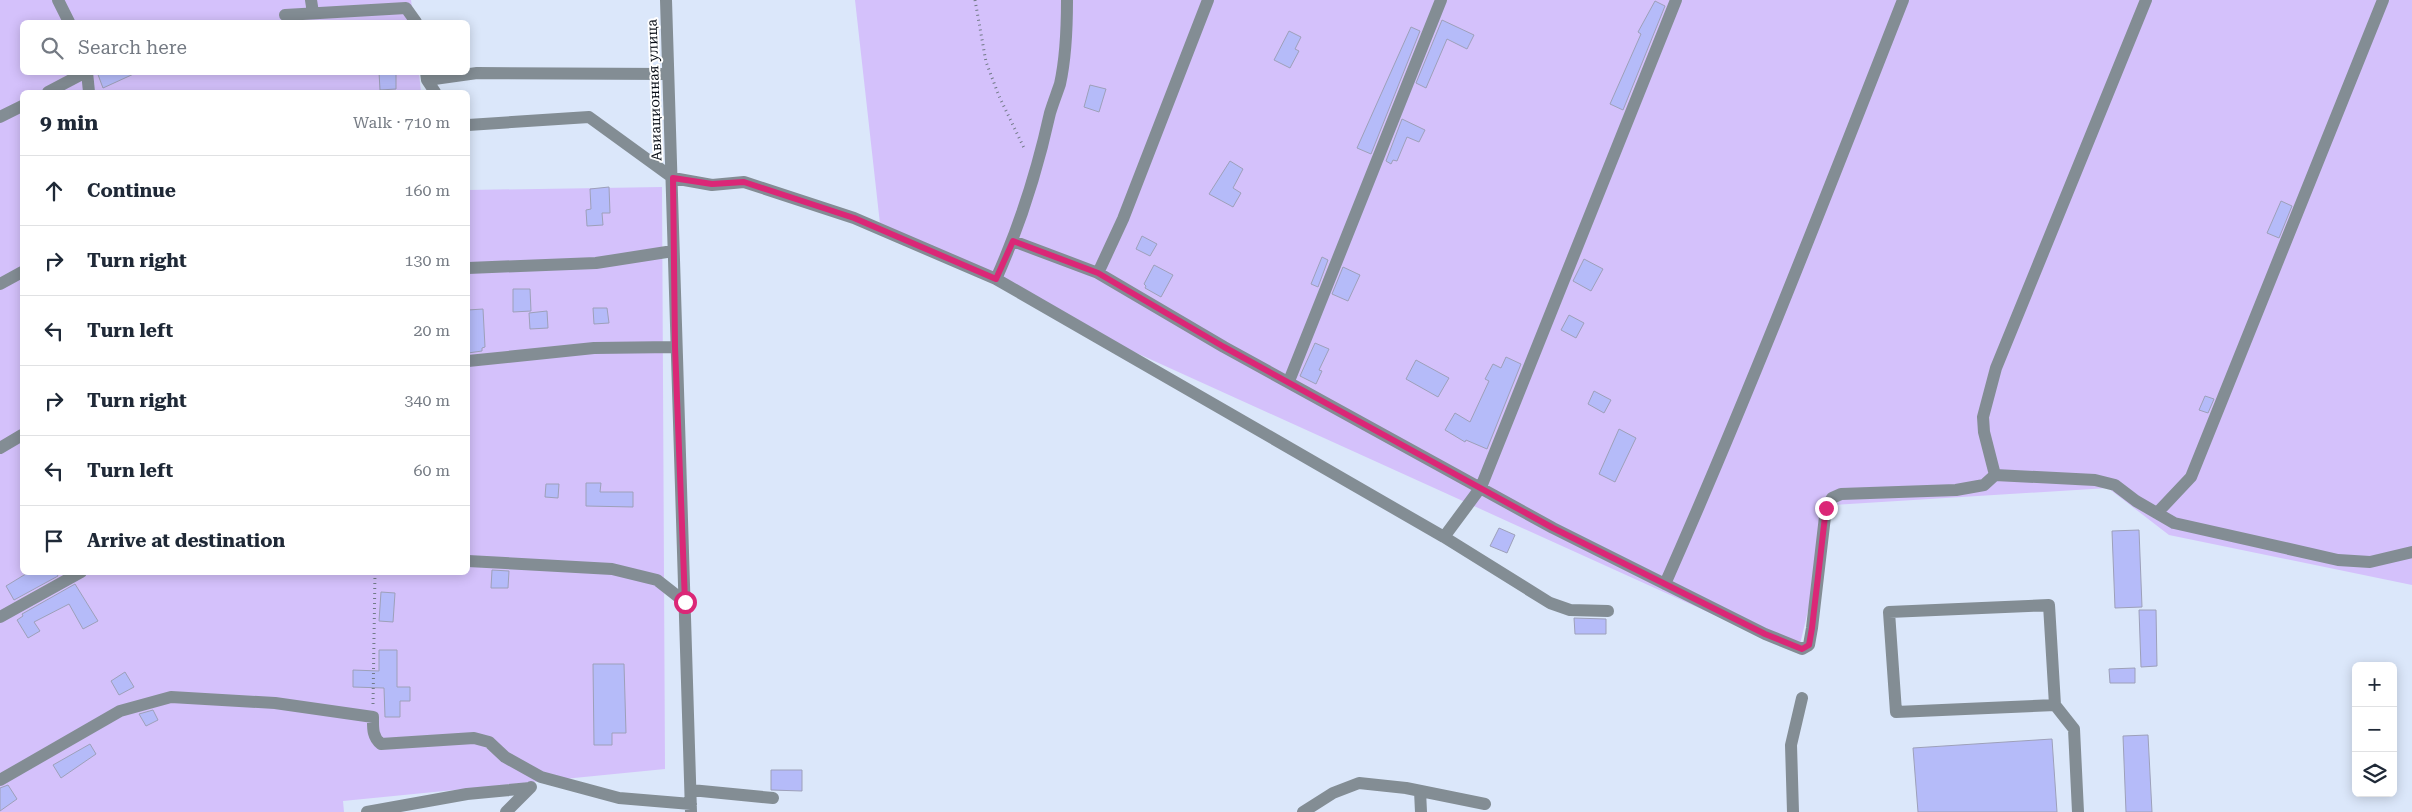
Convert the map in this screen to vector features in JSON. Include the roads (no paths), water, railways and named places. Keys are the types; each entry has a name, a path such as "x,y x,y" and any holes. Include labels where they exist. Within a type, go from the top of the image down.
{"street":[{"path":"58,0 67,20"},
{"path":"311,0 313,13"},
{"name":"Авиационная улица","path":"666,0 673,178 675,347 691,808"},
{"path":"996,279 1013,241 1036,176 1052,103 1060,85 1067,0"},
{"path":"1098,273 1123,219 1208,0"},
{"path":"1289,382 1441,0"},
{"path":"1444,537 1481,487 1676,0"},
{"path":"1665,584 1723,452 1777,320 1903,0"},
{"path":"1995,475 1984,432 1983,417 1996,368 2146,0"},
{"path":"2157,513 2191,477 2383,0"},
{"path":"285,15 406,8 415,20"},
{"path":"470,73 668,74"},
{"path":"52,90 81,75"},
{"path":"87,75 89,90"},
{"path":"434,90 427,76 444,75"},
{"path":"0,118 20,107"},
{"path":"470,125 590,117 673,178 712,184 744,182 854,218 996,279 1444,537 1550,603 1570,610 1608,611"},
{"path":"1013,241 1098,273 1224,347 1553,528 1794,648 1802,649 1809,645 1826,508 1832,498 1841,494 1956,490 1984,485 1995,475 2095,480 2115,485 2174,523 2338,560 2370,562 2411,549"},
{"path":"470,268 596,264 673,251"},
{"path":"0,284 20,273"},
{"path":"470,361 594,348 675,347"},
{"path":"0,448 20,436"},
{"path":"470,561 612,569 657,580 685,602"},
{"path":"0,617 76,575"},
{"path":"2055,705 1896,712 1889,612 2049,604 2055,705 2074,729 2078,812"},
{"path":"0,780 120,711 171,697 275,703 373,717 376,740 381,744 474,738 489,742 505,757 542,777 619,798 691,808"},
{"path":"1793,812 1791,745 1802,698"},
{"path":"506,812 542,777"},
{"path":"1303,812 1333,793 1359,782 1420,791 1485,804"},
{"path":"367,812 467,794 530,788"},
{"path":"690,790 773,798"},
{"path":"1420,791 1421,812"}]}
